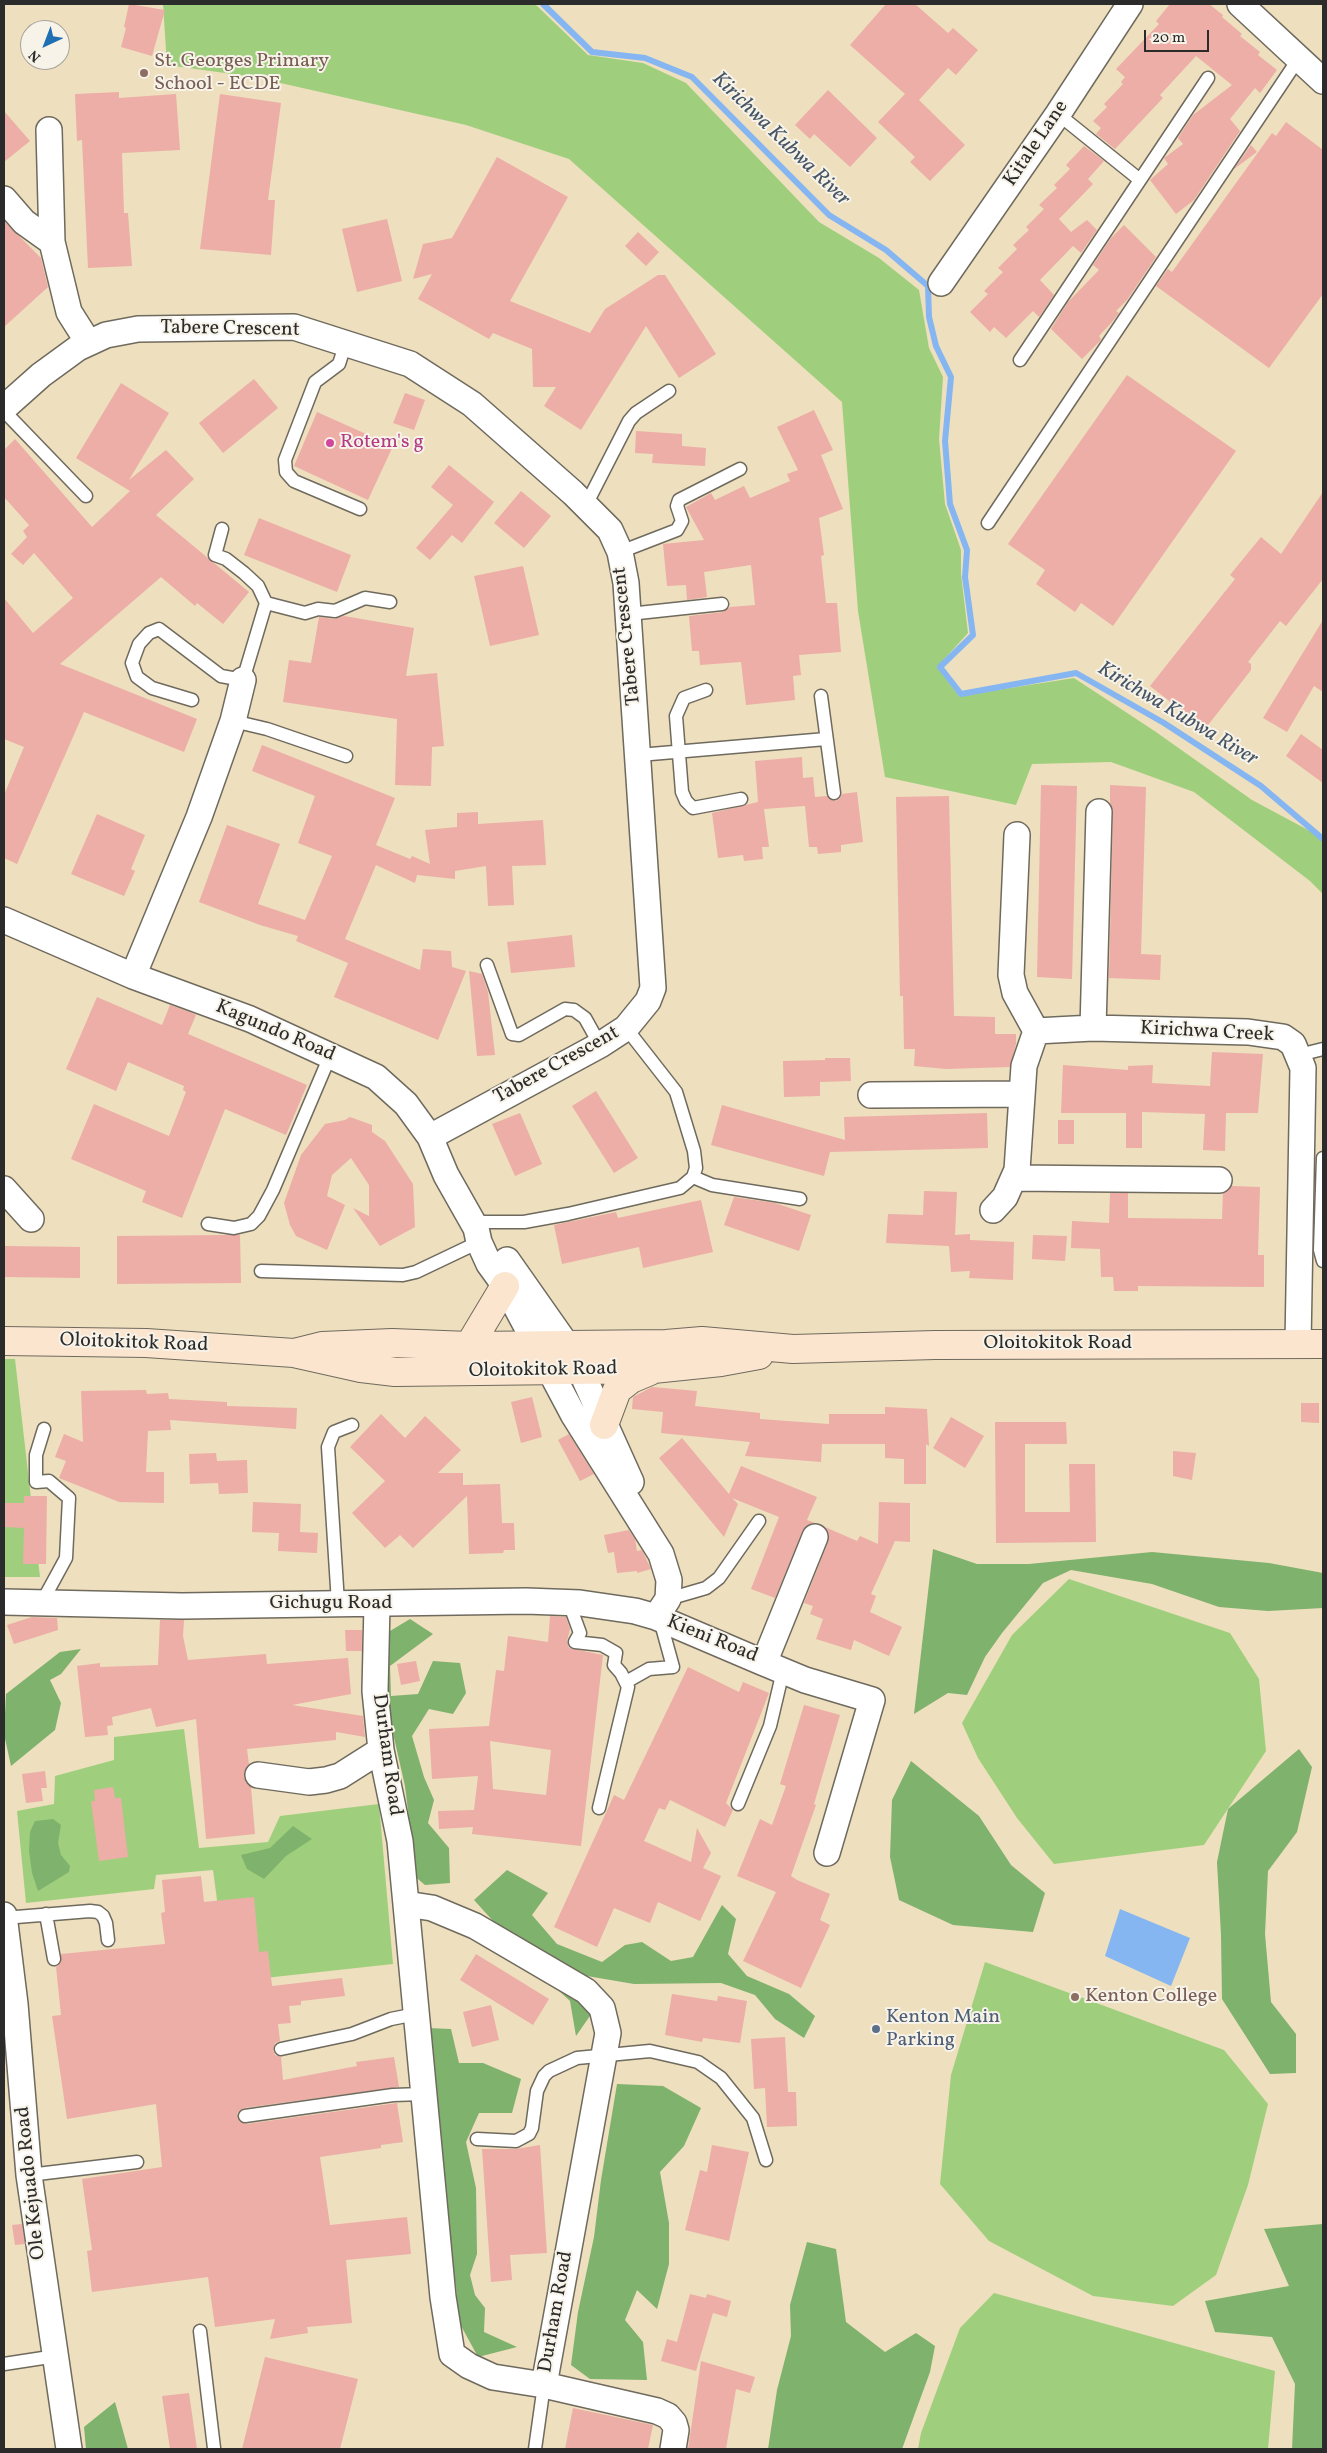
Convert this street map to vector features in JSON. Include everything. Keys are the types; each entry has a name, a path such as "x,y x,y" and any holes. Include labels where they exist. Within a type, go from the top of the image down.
{"main road":[{"path":"469,1346 506,1286"},
{"name":"Oloitokitok Road","path":"4,1341 146,1343 294,1353 361,1368 395,1372 653,1369 721,1362 793,1349"},
{"name":"Oloitokitok Road","path":"294,1353 322,1346 392,1343 469,1346 702,1341 793,1349 935,1345 1310,1344"},
{"path":"604,1425 617,1390 631,1379 653,1369"}],"street":[{"name":"Kitale Lane","path":"941,282 1058,114 1130,4"},
{"path":"1240,4 1323,81"},
{"path":"48,130 52,242 69,312 88,342"},
{"path":"4,199 24,222 52,242"},
{"name":"Tabere Crescent","path":"4,409 41,375 88,342 106,335 138,329 294,327 346,342 410,364 472,404 586,504 610,530 620,552 626,583 639,755 653,988 648,1002 626,1028 600,1045 430,1137"},
{"path":"133,976 199,817 233,721 243,680"},
{"path":"1093,1028 1099,812"},
{"path":"993,1210 1005,1197 1016,1170 1024,1066 1036,1031 1015,993 1011,975 1017,835"},
{"name":"Kagundo Road","path":"4,920 133,976 250,1019 376,1077 406,1104 430,1137 446,1175 476,1231 489,1264 506,1286 536,1345"},
{"name":"Kirichwa Creek","path":"1036,1031 1093,1028 1261,1033 1283,1038 1293,1044 1303,1068 1310,1242 1310,1344"},
{"path":"872,1095 1021,1094"},
{"path":"1014,1178 1219,1180"},
{"path":"4,1189 31,1219"},
{"name":"Kagundo Road","path":"476,1231 488,1236 566,1344"},
{"name":"Kieni Road","path":"566,1344 581,1371 630,1481 644,1525"},
{"name":"Kieni Road","path":"536,1345 573,1414 644,1525 666,1567 669,1580 662,1608 774,1667 815,1537"},
{"name":"Gichugu Road","path":"4,1602 182,1606 526,1601 662,1608"},
{"name":"Durham Road","path":"377,1604 375,1691 381,1750 400,1841 445,2319 452,2354 469,2366 493,2377 544,2385 608,2033 602,2008 586,1991 475,1926 432,1908 406,1904"},
{"path":"774,1667 872,1700 827,1853"},
{"path":"258,1775 310,1782 326,1780 340,1776 381,1750"},
{"name":"Ole Kejuado Road","path":"4,1916 15,2004 29,2175 69,2449"},
{"path":"544,2385 657,2411 668,2416 674,2423 676,2430 673,2449"}],"lane":[{"path":"988,523 1299,58"},
{"path":"1020,360 1208,78"},
{"path":"1058,114 1140,180"},
{"path":"346,342 339,364 315,382 285,460 286,472 294,482 360,509"},
{"path":"586,504 629,420 636,413 669,391"},
{"path":"4,409 86,496"},
{"path":"620,552 677,530 682,521 677,506 679,500 740,469"},
{"path":"192,700 152,688 134,672 132,663 139,644 149,633 159,629 207,668 221,676 243,680 266,603 258,586 244,573 226,559 215,556 222,528"},
{"path":"266,603 305,613 318,609 336,611 365,598 390,602"},
{"path":"628,614 722,604"},
{"path":"706,690 689,694 680,703 676,716 682,792 691,807 741,799"},
{"path":"821,696 834,793"},
{"path":"233,721 267,729 346,756"},
{"path":"639,755 826,739"},
{"path":"487,965 512,1034 519,1034 565,1009 574,1010 585,1018 600,1045"},
{"path":"262,1271 403,1275 416,1272 476,1231 568,1214 680,1188 693,1177 696,1168 694,1151 676,1092 626,1028"},
{"path":"1299,1055 1323,1050"},
{"path":"208,1224 234,1228 251,1224 259,1216 273,1190 330,1056"},
{"path":"1323,1158 1310,1242 1323,1261"},
{"path":"693,1177 712,1185 800,1199"},
{"path":"338,1603 328,1447 334,1432 352,1424"},
{"path":"42,1602 66,1558 70,1498 49,1481 36,1482 36,1455 44,1429"},
{"path":"626,1682 650,1669 673,1667 662,1627 662,1608 706,1588 719,1578 758,1522"},
{"path":"569,1603 580,1633 575,1642 602,1645 616,1653 614,1665 626,1682 627,1693 599,1808"},
{"path":"738,1804 770,1726 774,1667"},
{"path":"4,1916 98,1912 103,1916 106,1923 108,1940"},
{"path":"46,1914 54,1959"},
{"path":"281,2049 329,2040 391,2019 416,2014"},
{"path":"477,2138 507,2142 524,2138 532,2128 537,2091 544,2076 549,2071 577,2058 650,2051 698,2062 721,2078 753,2118 766,2160"},
{"path":"245,2116 393,2095 423,2094"},
{"path":"29,2175 137,2162"},
{"path":"200,2331 214,2448"},
{"path":"4,2364 56,2356"},
{"path":"535,2449 544,2385"}],"green space":[{"path":"163,4 535,4 588,55 643,63 686,83 819,222 879,258 919,290 929,348 943,377 939,439 945,504 961,550 961,574 968,633 937,667 959,696 1074,678 1156,732 1252,800 1323,838 1323,894 1310,881 1194,792 1111,762 1032,764 1016,805 885,777 858,611 842,402 569,159 466,125 254,77 167,65"},
{"path":"4,1359 15,1359 40,1577 4,1577"},
{"path":"933,1549 977,1564 1029,1564 1152,1552 1269,1563 1323,1573 1323,1608 1268,1611 1219,1607 1152,1584 1071,1570 1043,1583 985,1657 967,1695 948,1693 914,1714"},
{"path":"1069,1579 1230,1633 1259,1679 1266,1751 1204,1845 1054,1864 1017,1818 978,1758 962,1723 1012,1635"},
{"path":"410,1619 433,1634 390,1666 391,1696 418,1694 433,1661 460,1663 466,1693 453,1714 429,1709 412,1736 424,1777 434,1800 428,1823 449,1848 450,1883 425,1885 393,1858 410,1827 405,1786 390,1720 365,1668 385,1634"},
{"path":"81,1649 61,1674 50,1680 61,1703 55,1730 11,1766 4,1734 6,1694 60,1652"},
{"path":"184,1729 199,1848 268,1842 280,1816 379,1804 393,1964 228,1982 213,1870 156,1875 154,1889 26,1903 17,1811 54,1804 55,1776 114,1760 114,1737"},
{"path":"1299,1749 1312,1767 1297,1832 1268,1871 1265,1934 1271,2002 1296,2034 1296,2073 1270,2074 1222,1999 1217,1862 1228,1809"},
{"path":"911,1761 979,1816 1011,1865 1045,1893 1033,1932 953,1925 899,1900 890,1857 892,1800"},
{"path":"53,1819 61,1825 58,1843 61,1855 70,1866 69,1872 38,1891 32,1873 29,1851 30,1832 35,1821"},
{"path":"293,1826 312,1839 286,1856 264,1879 247,1869 241,1855 270,1848"},
{"path":"507,1870 548,1893 532,1915 557,1944 602,1962 625,1945 642,1942 671,1961 693,1957 722,1905 736,1919 728,1954 747,1976 789,1994 815,2016 804,2038 775,2019 755,1995 721,1983 634,1984 587,1976 592,2013 576,2036 570,2001 542,1975 474,1900"},
{"path":"985,1962 1224,2050 1268,2104 1248,2185 1216,2275 1173,2306 1093,2296 989,2241 940,2184 951,2075"},
{"path":"428,2028 451,2029 459,2063 483,2063 521,2079 512,2113 479,2113 466,2142 476,2188 477,2254 470,2275 475,2295 485,2308 484,2332 517,2347 478,2357 459,2322 456,2286 444,2223"},
{"path":"617,2084 663,2086 701,2108 684,2146 660,2172 669,2223 669,2264 657,2309 637,2290 625,2320 643,2342 647,2380 590,2379 571,2365 578,2312 594,2237 601,2180"},
{"path":"1323,2224 1323,2449 1292,2449 1295,2384 1272,2337 1215,2332 1205,2301 1289,2286 1264,2229"},
{"path":"807,2242 836,2249 846,2322 885,2352 916,2333 935,2346 930,2372 902,2449 768,2449 777,2390 791,2336 790,2305"},
{"path":"994,2293 1275,2371 1268,2449 918,2449 921,2433 960,2328"},
{"path":"115,2402 128,2449 86,2449 84,2427"}],"water":[{"path":"1120,1909 1190,1938 1171,1986 1105,1956"}],"building":[{"path":"129,4 165,10 152,56 121,47"},
{"path":"886,4 915,4 948,33 953,28 978,50 956,75 948,68 919,100 965,145 930,181 910,162 915,157 878,122 905,94 850,45"},
{"path":"1170,4 1209,4 1242,34 1240,36 1260,52 1258,55 1277,70 1260,93 1255,88 1230,119 1240,131 1194,200 1176,214 1150,180 1168,164 1164,158 1183,144 1178,138 1193,115 1232,85 1196,56 1160,95 1163,98 1115,149 1096,134 1101,128 1093,121 1107,107 1104,104 1123,84 1121,82 1125,77 1116,69 1159,24 1156,21"},
{"path":"828,90 877,138 850,167 814,134 810,139 795,125"},
{"path":"119,92 119,98 176,94 180,150 122,153 124,213 128,213 132,266 88,268 82,140 77,141 75,94"},
{"path":"220,94 281,103 268,200 275,200 271,255 200,249"},
{"path":"4,111 30,141 4,162"},
{"path":"1286,122 1323,150 1323,294 1269,368 1156,286 1168,269 1172,272 1272,133 1276,136"},
{"path":"1251,145 1257,152 1234,169"},
{"path":"1084,146 1104,161 1088,179 1093,184 1059,219 1071,232 1087,220 1097,230 1081,253 1073,246 1040,280 1054,295 1039,317 1033,311 1006,338 994,327 990,332 970,312 988,294 984,291 1003,272 998,268 1017,249 1013,245 1029,230 1026,227 1044,209 1039,205 1057,188 1054,185 1070,169 1066,165"},
{"path":"497,157 568,197 510,301 590,333 605,309 658,275 665,275 716,354 679,378 646,326 581,430 544,406 556,387 533,387 532,349 493,333 489,339 418,299 432,274 413,279 423,244 452,238"},
{"path":"387,219 402,281 357,292 342,229"},
{"path":"4,221 41,258 48,287 4,327"},
{"path":"1124,225 1156,257 1127,300 1116,311 1119,313 1099,336 1101,339 1099,342 1082,359 1051,329 1068,302 1099,270 1093,265 1111,238"},
{"path":"638,232 659,252 646,266 625,246"},
{"path":"1127,375 1236,451 1113,626 1081,603 1075,612 1036,584 1045,570 1008,544"},
{"path":"254,379 278,408 223,453 199,423"},
{"path":"121,383 169,413 129,480 166,450 194,479 156,515 249,592 223,624 197,603 195,606 161,577 60,664 197,719 184,752 84,712 17,864 4,858 4,795 24,747 4,739 4,598 33,633 73,598 34,553 23,565 11,554 27,537 23,531 29,525 4,497 4,450 15,439 92,527 130,491 76,458"},
{"path":"405,393 425,400 414,430 393,423"},
{"path":"814,410 833,450 821,455 843,509 819,518 824,555 821,556 826,603 837,603 841,652 799,655 801,675 793,676 795,700 746,705 741,662 700,665 699,651 692,651 689,616 723,612 730,607 755,605 751,565 704,572 707,597 687,600 686,585 667,586 663,544 704,540 686,507 711,493 715,500 744,486 750,498 790,481 787,474 798,470 777,427"},
{"path":"317,412 393,446 368,500 294,466"},
{"path":"636,431 682,434 682,446 706,448 705,466 652,463 653,454 635,453"},
{"path":"449,465 494,502 462,543 452,535 430,560 416,548 453,505 431,487"},
{"path":"521,491 551,516 524,548 494,523"},
{"path":"1323,492 1323,579 1286,626 1280,621 1248,662 1251,664 1251,670 1205,729 1150,686 1235,579 1230,575 1261,537 1281,554"},
{"path":"259,518 351,555 337,592 244,555"},
{"path":"523,566 539,635 490,646 474,576"},
{"path":"344,616 414,628 406,676 437,673 444,746 432,747 431,786 395,785 397,719 283,702 289,660 311,663 319,617 335,619"},
{"path":"1323,620 1323,692 1314,686 1287,732 1263,718"},
{"path":"1301,734 1323,750 1323,783 1286,756"},
{"path":"262,745 395,798 376,845 410,859 412,856 430,864 425,830 457,827 457,813 478,812 478,824 543,820 546,865 512,866 514,905 488,906 486,866 455,871 455,879 417,875 415,883 376,865 345,939 420,970 423,949 451,951 452,967 466,971 438,1040 334,997 348,963 296,941 298,936 260,925 199,902 227,825 280,844 258,904 305,920 332,856 298,843 315,796 252,771"},
{"path":"802,757 803,778 813,777 815,797 827,796 835,801 842,794 857,792 863,842 841,845 841,852 818,854 817,847 809,847 805,806 764,809 769,847 762,847 763,859 744,861 743,855 718,858 712,813 758,802 755,761"},
{"path":"1041,785 1077,786 1072,979 1037,977"},
{"path":"1110,785 1146,787 1141,954 1161,955 1160,980 1109,978 1113,812 1110,803"},
{"path":"949,796 954,1016 995,1017 995,1034 1016,1034 1016,1044 1010,1067 946,1069 914,1066 915,1049 904,1049 903,996 900,996 896,797"},
{"path":"97,814 145,835 131,869 135,871 124,896 71,874"},
{"path":"572,935 575,967 511,973 507,942"},
{"path":"469,971 482,974 488,992 495,1055 477,1056"},
{"path":"97,997 162,1025 170,1005 190,1012 196,1015 188,1034 307,1085 286,1135 225,1109 182,1218 142,1202 146,1191 71,1159 94,1104 169,1136 186,1092 183,1090 184,1086 128,1062 116,1091 66,1069"},
{"path":"1212,1052 1263,1054 1258,1113 1226,1113 1225,1151 1203,1150 1205,1114 1142,1112 1142,1148 1126,1148 1126,1113 1061,1113 1063,1065 1128,1070 1128,1066 1153,1065 1152,1083 1210,1086"},
{"path":"825,1058 850,1058 851,1081 820,1082 820,1096 784,1097 783,1061 825,1060"},
{"path":"596,1091 638,1158 614,1173 572,1106"},
{"path":"722,1105 845,1140 844,1117 987,1113 988,1148 830,1152 824,1176 711,1145"},
{"path":"520,1113 542,1164 515,1176 492,1124"},
{"path":"350,1117 372,1125 372,1132 385,1141 413,1184 415,1227 380,1246 353,1208 369,1216 369,1185 351,1158 332,1175 327,1196 345,1205 327,1250 296,1236 290,1225 284,1203 301,1155 325,1124 345,1120"},
{"path":"1058,1120 1074,1120 1074,1144 1058,1144"},
{"path":"1232,1186 1260,1187 1258,1255 1264,1255 1264,1287 1138,1286 1138,1291 1114,1291 1113,1277 1101,1277 1100,1249 1071,1248 1072,1221 1109,1223 1110,1193 1128,1193 1128,1218 1222,1219 1223,1193"},
{"path":"924,1191 957,1192 955,1235 970,1234 970,1240 1014,1242 1013,1280 969,1278 970,1271 951,1272 949,1246 886,1243 888,1214 923,1215"},
{"path":"734,1197 775,1203 811,1215 799,1251 724,1225"},
{"path":"701,1200 713,1252 643,1268 639,1247 562,1264 554,1225 616,1212 618,1218"},
{"path":"240,1235 241,1283 117,1284 117,1236"},
{"path":"1033,1235 1067,1236 1065,1261 1032,1259"},
{"path":"4,1246 80,1247 80,1278 4,1277"},
{"path":"652,1387 697,1391 695,1406 760,1413 760,1419 829,1424 829,1414 885,1414 885,1407 927,1409 929,1446 926,1444 926,1484 904,1484 904,1459 885,1458 885,1444 822,1444 821,1462 745,1456 750,1442 661,1433 663,1412 632,1409 633,1397"},
{"path":"146,1390 147,1394 168,1393 169,1399 227,1402 227,1406 297,1408 296,1429 170,1420 171,1430 148,1431 146,1472 164,1472 164,1503 119,1502 59,1478 66,1461 55,1457 64,1434 83,1442 81,1391"},
{"path":"532,1397 542,1437 521,1443 511,1402"},
{"path":"1301,1403 1319,1403 1319,1423 1301,1422"},
{"path":"381,1414 405,1438 425,1416 461,1450 438,1473 463,1473 463,1485 500,1484 502,1523 514,1523 515,1550 504,1550 503,1553 469,1554 467,1496 413,1548 400,1535 385,1548 352,1513 385,1481 350,1447"},
{"path":"951,1417 984,1436 965,1468 933,1448"},
{"path":"995,1422 1066,1422 1067,1444 1025,1444 1025,1512 1070,1512 1069,1464 1095,1464 1096,1542 996,1543"},
{"path":"569,1434 594,1474 580,1481 558,1440"},
{"path":"682,1438 729,1494 741,1466 817,1497 807,1520 815,1523 807,1525 802,1532 775,1598 751,1589 779,1517 732,1498 738,1504 724,1537 659,1458"},
{"path":"1173,1451 1196,1453 1192,1480 1173,1476"},
{"path":"216,1453 217,1461 247,1460 248,1493 219,1494 218,1483 190,1484 189,1454"},
{"path":"24,1496 47,1496 46,1564 23,1564 24,1528 4,1527 4,1503 24,1503"},
{"path":"253,1502 301,1504 300,1532 318,1533 317,1553 278,1551 279,1533 252,1532"},
{"path":"879,1502 910,1503 910,1542 895,1541 871,1594 876,1596 870,1612 902,1627 889,1656 854,1640 851,1650 816,1639 823,1619 810,1614 813,1606 804,1603 828,1542 829,1535 825,1527 857,1541 860,1536 878,1544"},
{"path":"629,1530 635,1539 637,1551 642,1550 651,1569 637,1573 637,1571 617,1573 614,1552 608,1553 604,1535"},
{"path":"550,1616 566,1617 570,1629 567,1641 569,1648 603,1655 581,1846 472,1834 473,1827 439,1829 438,1811 474,1810 478,1776 432,1779 429,1729 489,1726 496,1670 504,1671 508,1636 548,1642","holes":["490,1741 551,1750 546,1795 493,1789"]},
{"path":"32,1617 57,1618 58,1630 14,1644 7,1625"},
{"path":"160,1620 184,1620 183,1636 188,1660 266,1654 267,1664 348,1658 351,1694 292,1705 363,1716 365,1737 336,1732 336,1740 247,1749 249,1765 244,1774 245,1781 251,1787 255,1834 206,1839 196,1719 156,1727 151,1708 112,1717 113,1725 107,1726 108,1735 85,1737 77,1666 100,1663 100,1667 158,1665"},
{"path":"345,1630 362,1630 362,1651 346,1651"},
{"path":"416,1661 420,1681 401,1685 397,1664"},
{"path":"688,1667 739,1692 743,1682 769,1693 726,1803 733,1810 725,1827 670,1800 665,1810 659,1808 644,1841 691,1862 697,1828 711,1853 703,1868 721,1876 700,1921 658,1902 650,1923 614,1908 597,1947 554,1927 614,1795 624,1800"},
{"path":"804,1705 840,1715 814,1804 816,1805 791,1876 830,1894 820,1920 830,1925 801,1988 743,1961 776,1892 737,1876 760,1819 772,1825 786,1786 780,1784"},
{"path":"45,1771 47,1788 41,1788 43,1801 26,1803 22,1774"},
{"path":"113,1787 115,1798 121,1798 128,1857 99,1861 91,1801 95,1801 94,1790"},
{"path":"201,1876 204,1902 254,1897 259,1952 268,1951 272,1986 342,1978 345,1996 301,2001 301,2005 289,2006 291,2023 278,2024 280,2041 275,2043 273,2050 275,2055 281,2057 283,2080 357,2066 356,2062 394,2057 399,2087 244,2108 237,2113 239,2121 246,2124 397,2103 403,2142 381,2145 381,2148 320,2157 330,2225 407,2217 411,2254 346,2260 352,2323 307,2327 308,2333 270,2339 275,2319 215,2327 208,2277 92,2292 87,2251 92,2250 82,2179 162,2167 156,2104 67,2119 52,2016 61,2015 56,1967 61,1962 61,1954 165,1944 161,1913 165,1912 162,1880"},
{"path":"476,1954 549,1999 533,2025 460,1980"},
{"path":"672,1994 717,2001 718,1996 747,2001 740,2043 703,2038 702,2042 665,2035"},
{"path":"491,2005 499,2040 472,2047 463,2012"},
{"path":"785,2037 788,2092 796,2092 797,2126 767,2127 765,2088 754,2089 751,2039"},
{"path":"540,2145 547,2253 510,2255 512,2280 491,2282 482,2149 516,2149"},
{"path":"712,2145 749,2152 729,2241 685,2230 700,2170 707,2172"},
{"path":"22,2224 25,2244 15,2245 12,2225"},
{"path":"690,2294 706,2298 707,2294 731,2301 727,2317 713,2313 696,2371 661,2361 667,2339 677,2342"},
{"path":"265,2357 358,2379 340,2449 242,2449"},
{"path":"701,2361 755,2377 750,2393 736,2389 726,2449 688,2449"},
{"path":"189,2393 197,2449 170,2449 162,2396"},
{"path":"573,2408 653,2425 648,2449 565,2449"}],"waterway":[{"name":"Kirichwa Kubwa River","path":"543,4 592,52 645,58 692,77 829,215 886,250 928,286 929,317 936,346 951,377 945,441 950,504 967,550 965,577 973,635 940,667 961,694 1076,673 1164,723 1261,786 1323,839"}],"place":[{"name":"St. Georges Primary School - ECDE","path":"144,73"},
{"name":"Rotem's g","path":"330,443"},
{"name":"Kenton College","path":"1075,1997"},
{"name":"Kenton Main Parking","path":"876,2029"}]}
